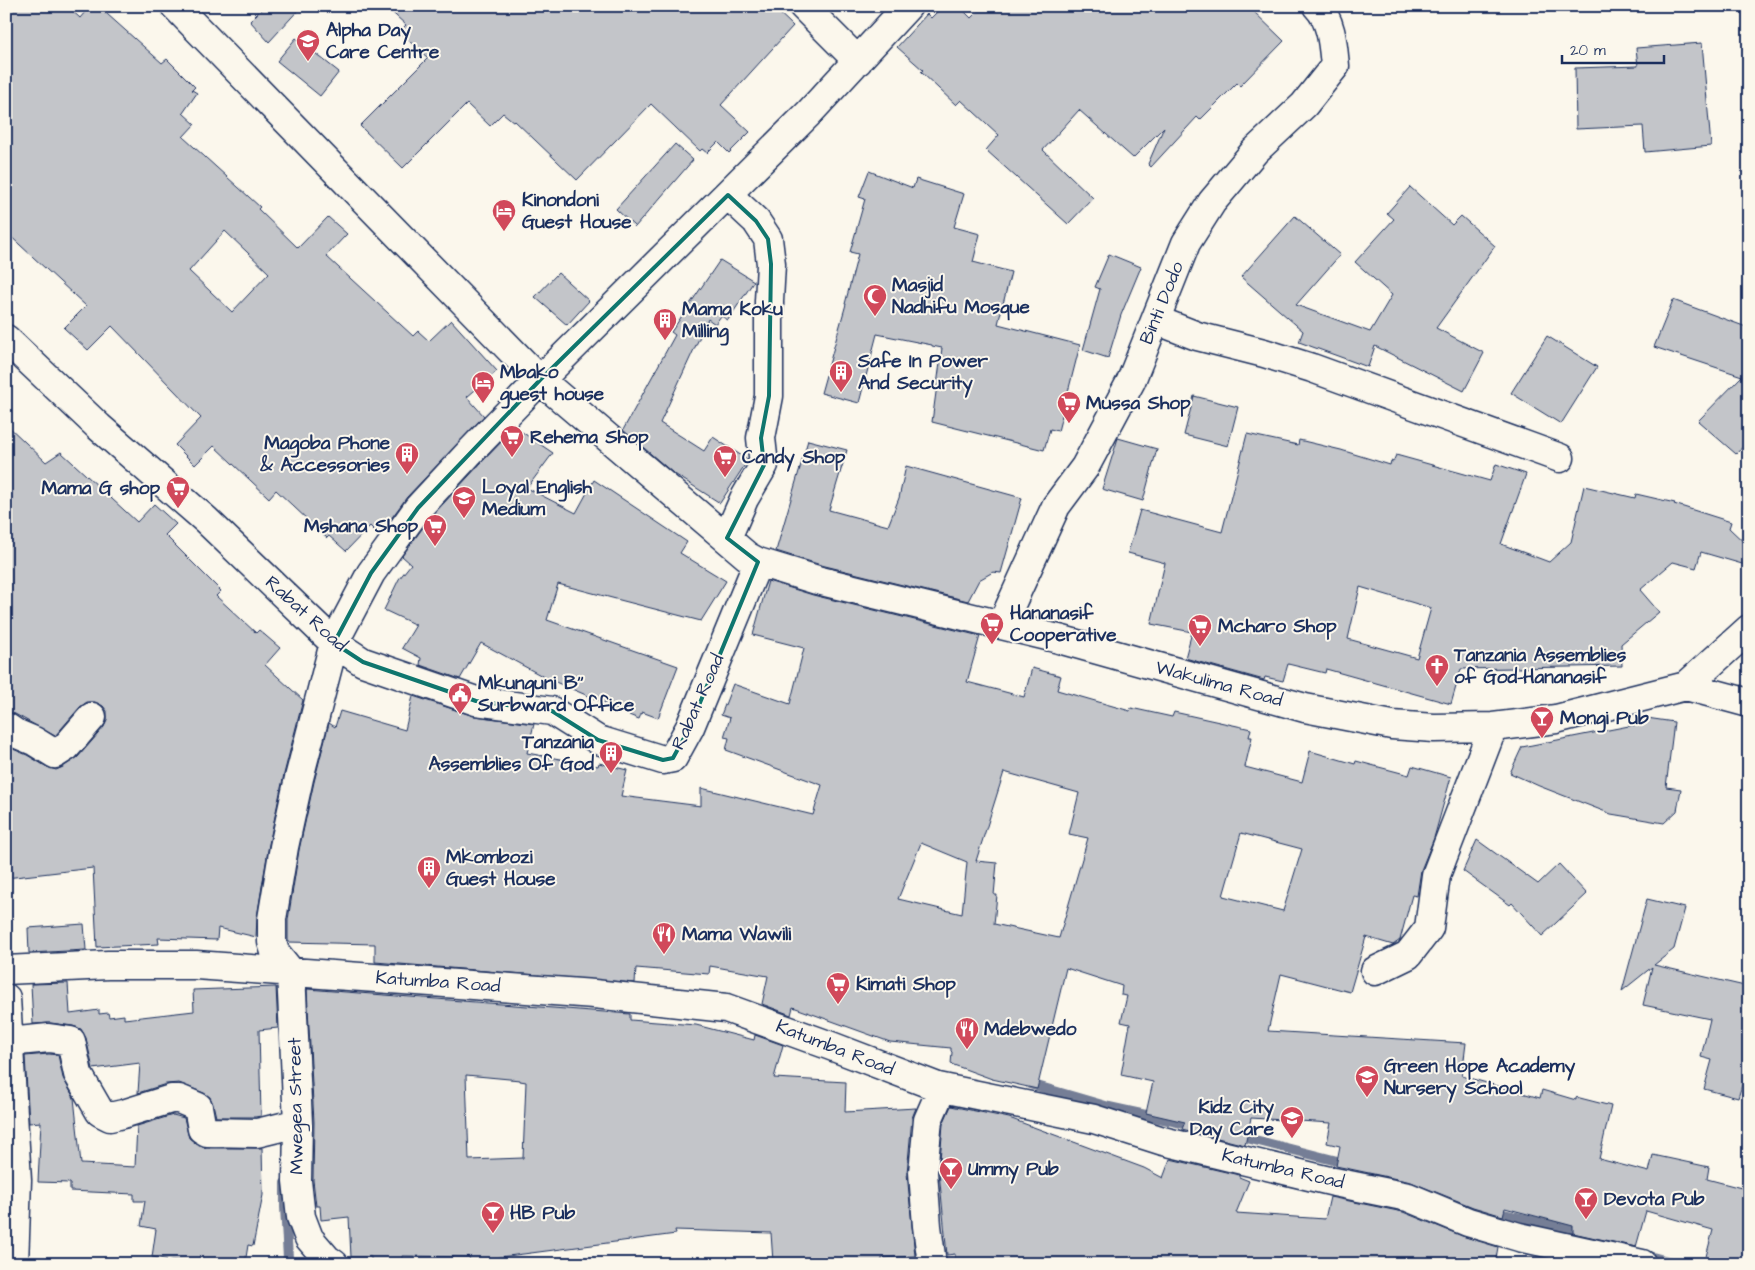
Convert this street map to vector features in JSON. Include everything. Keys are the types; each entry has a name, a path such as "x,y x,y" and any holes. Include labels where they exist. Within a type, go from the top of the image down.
{"street":[{"name":"Wakulima Road","path":"175,6 540,380 747,556 758,562 827,582 1002,624 1260,696 1343,716 1392,725 1434,728 1493,727 1556,719 1686,686 1749,629"},
{"path":"803,6 858,61"},
{"path":"291,972 275,952 272,942 272,919 286,839 299,778 334,643 371,573 418,508 470,452 808,114 908,6"},
{"name":"Binti Dodo","path":"1002,624 1056,506 1085,467 1131,381 1186,243 1212,202 1255,151 1304,105 1335,66 1333,40 1323,12 1318,6"},
{"path":"727,538 744,498 764,466 761,438 769,396 771,264 768,239 756,221 728,195"},
{"path":"1156,320 1197,336 1264,353 1312,368 1560,458"},
{"name":"Rabat Road","path":"6,339 99,427 206,520 334,643 363,662 476,702 552,711 598,740 663,760 673,758 690,727 758,562"},
{"name":"Wakulima Road","path":"1686,686 1749,702"},
{"path":"6,727 15,734 34,741 55,754 66,747 92,717"},
{"path":"1375,971 1408,955 1429,928 1436,875 1493,727"},
{"name":"Katumba Road","path":"6,971 108,966 196,965 594,994 726,1008 942,1088 1094,1119 1163,1141 1334,1182 1408,1196 1468,1222 1519,1237 1642,1264"},
{"name":"Mwegea Street","path":"291,972 300,1217 309,1238 326,1260 334,1264"},
{"path":"6,998 17,1180 14,1264"},
{"path":"8,1042 49,1038 71,1041 78,1074 100,1112 110,1117 166,1100 179,1099 198,1107 202,1129 207,1132 257,1133 298,1124"},
{"path":"932,1264 927,1226 924,1172 928,1120 942,1088"}],"highlighted area":[{"path":"728,195 756,221 768,239 771,264 769,396 761,438 764,465 727,538 758,562 690,727 673,758 663,760 598,740 552,711 476,701 363,662 334,643 371,573 418,508 540,380"}],"building":[{"path":"6,6 67,6 80,18 90,6 98,6 162,63 167,59 195,87 192,90 197,93 183,113 195,124 183,137 260,207 258,209 298,248 328,217 347,234 326,256 413,336 418,331 429,341 451,320 497,371 467,397 484,416 407,497 379,535 370,526 346,551 329,536 327,538 276,490 269,498 214,446 195,465 175,445 201,418 112,326 88,350 64,328 86,306 6,232","holes":["225,231 269,273 232,312 189,271"]},
{"path":"265,6 302,6 269,42 250,21"},
{"path":"385,6 772,6 793,26 721,105 750,132 729,153 718,142 707,153 702,149 700,151 651,104 577,180 515,121 503,113 490,126 467,104 403,168 360,126 428,58 399,32 406,25"},
{"path":"943,6 959,6 971,18 983,6 1248,6 1284,41 1240,86 1237,83 1200,120 1197,117 1151,167 1148,164 1164,127 1133,158 1079,110 1043,150 1093,198 1068,224 986,150 999,135 961,100 956,105 921,72 923,70 897,47 927,14 931,18"},
{"path":"296,38 339,72 320,96 277,61"},
{"path":"1702,43 1711,146 1645,152 1643,126 1576,129 1575,68 1638,66 1636,48"},
{"path":"675,144 693,160 635,227 616,209"},
{"path":"869,171 913,188 916,179 964,194 954,227 980,234 973,262 1011,272 998,324 1080,345 1058,431 1050,429 1044,450 932,422 942,348 932,345 877,334 859,403 821,393 858,254 850,252 865,199 859,197"},
{"path":"1410,187 1452,225 1461,216 1495,246 1436,328 1484,353 1464,391 1375,346 1368,367 1299,342 1303,331 1241,277 1295,216 1340,255 1296,305 1370,332 1392,295 1355,262 1394,219 1387,213"},
{"path":"1109,254 1141,267 1121,315 1108,358 1083,350 1100,289 1095,287"},
{"path":"720,260 754,281 728,320 721,316 715,324 708,319 660,423 704,451 713,437 748,460 720,503 673,473 623,430 675,335 671,332"},
{"path":"558,273 589,301 567,325 535,297"},
{"path":"1673,300 1749,328 1749,440 1736,454 1698,421 1742,376 1654,347"},
{"path":"1547,336 1597,367 1561,424 1511,393"},
{"path":"1194,396 1238,407 1228,446 1184,435"},
{"path":"6,424 46,462 61,452 137,522 154,504 176,524 165,535 221,591 216,596 256,633 259,630 280,648 265,665 303,700 269,844 257,917 256,937 218,928 217,940 158,938 159,944 97,947 93,868 6,878 6,746 56,770 78,757 104,727 107,711 103,706 95,702 87,702 80,707 55,736 6,711"},
{"path":"522,432 553,453 527,488 576,513 594,480 687,542 680,553 726,581 701,621 558,584 547,620 678,666 658,718 642,712 639,719 611,708 612,706 546,678 481,643 460,679 420,665 421,658 402,648 416,625 384,610 399,579 411,564 402,556 430,518 505,438 512,446"},
{"path":"1247,434 1298,445 1299,440 1390,465 1396,455 1490,481 1496,464 1526,474 1501,544 1549,562 1571,542 1584,486 1635,498 1636,494 1675,503 1731,522 1729,528 1749,547 1749,566 1701,552 1696,568 1673,562 1640,590 1659,612 1621,644 1622,666 1461,669 1451,704 1326,669 1325,673 1288,664 1283,681 1265,677 1264,680 1185,658 1192,632 1151,624 1165,563 1128,553 1140,510 1222,532","holes":["1360,587 1431,608 1417,658 1348,639"]},
{"path":"1118,438 1157,449 1143,501 1102,489"},
{"path":"808,440 847,450 829,510 888,526 899,498 906,466 1022,498 1001,573 993,572 979,580 968,601 821,565 776,551"},
{"path":"768,581 813,595 980,636 967,682 1024,697 1032,668 1061,676 1057,690 1130,711 1131,708 1172,717 1174,712 1251,729 1249,737 1252,737 1245,767 1302,782 1310,751 1355,764 1356,761 1409,775 1412,766 1451,777 1434,838 1421,870 1417,896 1412,895 1400,940 1393,945 1366,937 1350,992 1281,974 1268,1031 1466,1043 1462,1076 1540,1098 1542,1090 1576,1100 1576,1097 1611,1106 1599,1159 1649,1172 1653,1155 1709,1167 1707,1179 1749,1190 1749,1264 1704,1264 1713,1230 1646,1211 1636,1247 1573,1233 1573,1226 1505,1208 1503,1216 1473,1207 1411,1182 1336,1166 1340,1146 1327,1143 1331,1123 1251,1118 1245,1145 1182,1129 1185,1122 1146,1113 1153,1082 1121,1075 1130,1024 1121,1022 1127,996 1121,995 1122,986 1066,968 1037,1089 992,1079 951,1064 951,1048 890,1042 793,1007 791,1015 762,1004 768,976 710,966 709,974 636,968 635,983 375,962 375,944 288,942 288,920 299,850 314,782 329,723 335,727 340,711 405,730 413,696 474,716 534,724 527,753 598,766 599,763 627,770 621,796 701,806 701,788 813,815 822,785 726,750 729,738 724,737 730,718 721,715 733,684 790,704 804,648 753,635","holes":["1004,772 1079,793 1069,834 1088,838 1059,938 994,924 997,895 994,895 997,863 976,861","1241,833 1302,849 1283,911 1223,896","921,843 967,862 962,914 898,899"]},
{"path":"1640,717 1674,722 1666,787 1681,789 1677,811 1664,823 1611,814 1510,773 1522,747 1639,724"},
{"path":"1477,840 1538,884 1559,864 1587,894 1542,936 1512,903 1510,905 1463,871"},
{"path":"1647,899 1685,908 1674,949 1654,965 1749,987 1749,1084 1743,1082 1738,1098 1704,1089 1712,1060 1701,1057 1710,1019 1643,1005 1652,967 1622,991"},
{"path":"84,924 86,950 29,953 28,928"},
{"path":"68,983 70,1014 99,1010 99,1014 108,1013 109,1017 124,1015 124,1019 194,1011 193,990 276,987 278,1028 259,1030 261,1116 216,1117 210,1097 179,1083 166,1084 138,1093 140,1063 93,1069 86,1038 81,1029 51,1023 33,1024 31,984"},
{"path":"307,989 630,1014 630,1020 696,1025 754,1040 755,1035 783,1045 774,1078 846,1082 845,1112 916,1108 912,1118 907,1173 915,1256 882,1258 882,1264 811,1264 811,1261 773,1262 771,1233 675,1230 676,1234 470,1261 469,1257 402,1256 402,1264 371,1264 371,1257 351,1257 349,1217 321,1220 320,1206 316,1206 313,1180 314,1122","holes":["466,1075 526,1082 523,1158 469,1160"]},
{"path":"58,1055 63,1078 74,1098 81,1164 135,1167 137,1126 173,1115 184,1118 189,1138 199,1146 207,1148 262,1148 263,1195 253,1246 248,1245 245,1264 197,1264 152,1257 156,1229 141,1226 145,1201 134,1201 134,1194 70,1191 70,1183 38,1182 41,1122 29,1123 25,1056"},
{"path":"951,1106 1009,1118 1144,1168 1163,1178 1170,1159 1239,1175 1239,1177 1249,1181 1236,1213 1325,1219 1330,1197 1403,1212 1462,1236 1498,1247 1495,1264 955,1264 955,1254 947,1255 939,1172 943,1124"}],"waterway":[{"path":"1030,1084 1109,1107 1196,1126"},
{"path":"1235,1135 1349,1164"},
{"path":"1377,1173 1411,1185"},
{"path":"284,1264 288,1258 285,1183"},
{"path":"1454,1202 1581,1231"},
{"path":"1641,1254 1679,1264"}],"place":[{"name":"Alpha Day Care Centre","path":"308,62"},
{"name":"Kinondoni Guest House","path":"504,232"},
{"name":"Masjid Nadhifu Mosque","path":"875,317"},
{"name":"Mama Koku Milling","path":"665,341"},
{"name":"Safe In Power And Security","path":"841,393"},
{"name":"Mbako guest house","path":"483,404"},
{"name":"Mussa Shop","path":"1069,424"},
{"name":"Rehema Shop","path":"512,458"},
{"name":"Magoba Phone & Accessories","path":"407,475"},
{"name":"Candy Shop","path":"725,478"},
{"name":"Mama G shop","path":"178,509"},
{"name":"Loyal English Medium","path":"464,519"},
{"name":"Mshana Shop","path":"435,547"},
{"name":"Hananasif Cooperative","path":"992,645"},
{"name":"Mcharo Shop","path":"1200,647"},
{"name":"Tanzania Assemblies of God-Hananasif","path":"1437,687"},
{"name":"Mkunguni B'' Surbward Office","path":"460,715"},
{"name":"Mongi Pub","path":"1542,739"},
{"name":"Tanzania Assemblies Of God","path":"611,774"},
{"name":"Mkombozi Guest House","path":"429,889"},
{"name":"Mama Wawili","path":"664,955"},
{"name":"Kimati Shop","path":"838,1005"},
{"name":"Mdebwedo","path":"967,1050"},
{"name":"Green Hope Academy Nursery School","path":"1367,1098"},
{"name":"Kidz City Day Care","path":"1292,1139"},
{"name":"Ummy Pub","path":"951,1190"},
{"name":"Devota Pub","path":"1586,1220"},
{"name":"HB Pub","path":"493,1234"}]}
